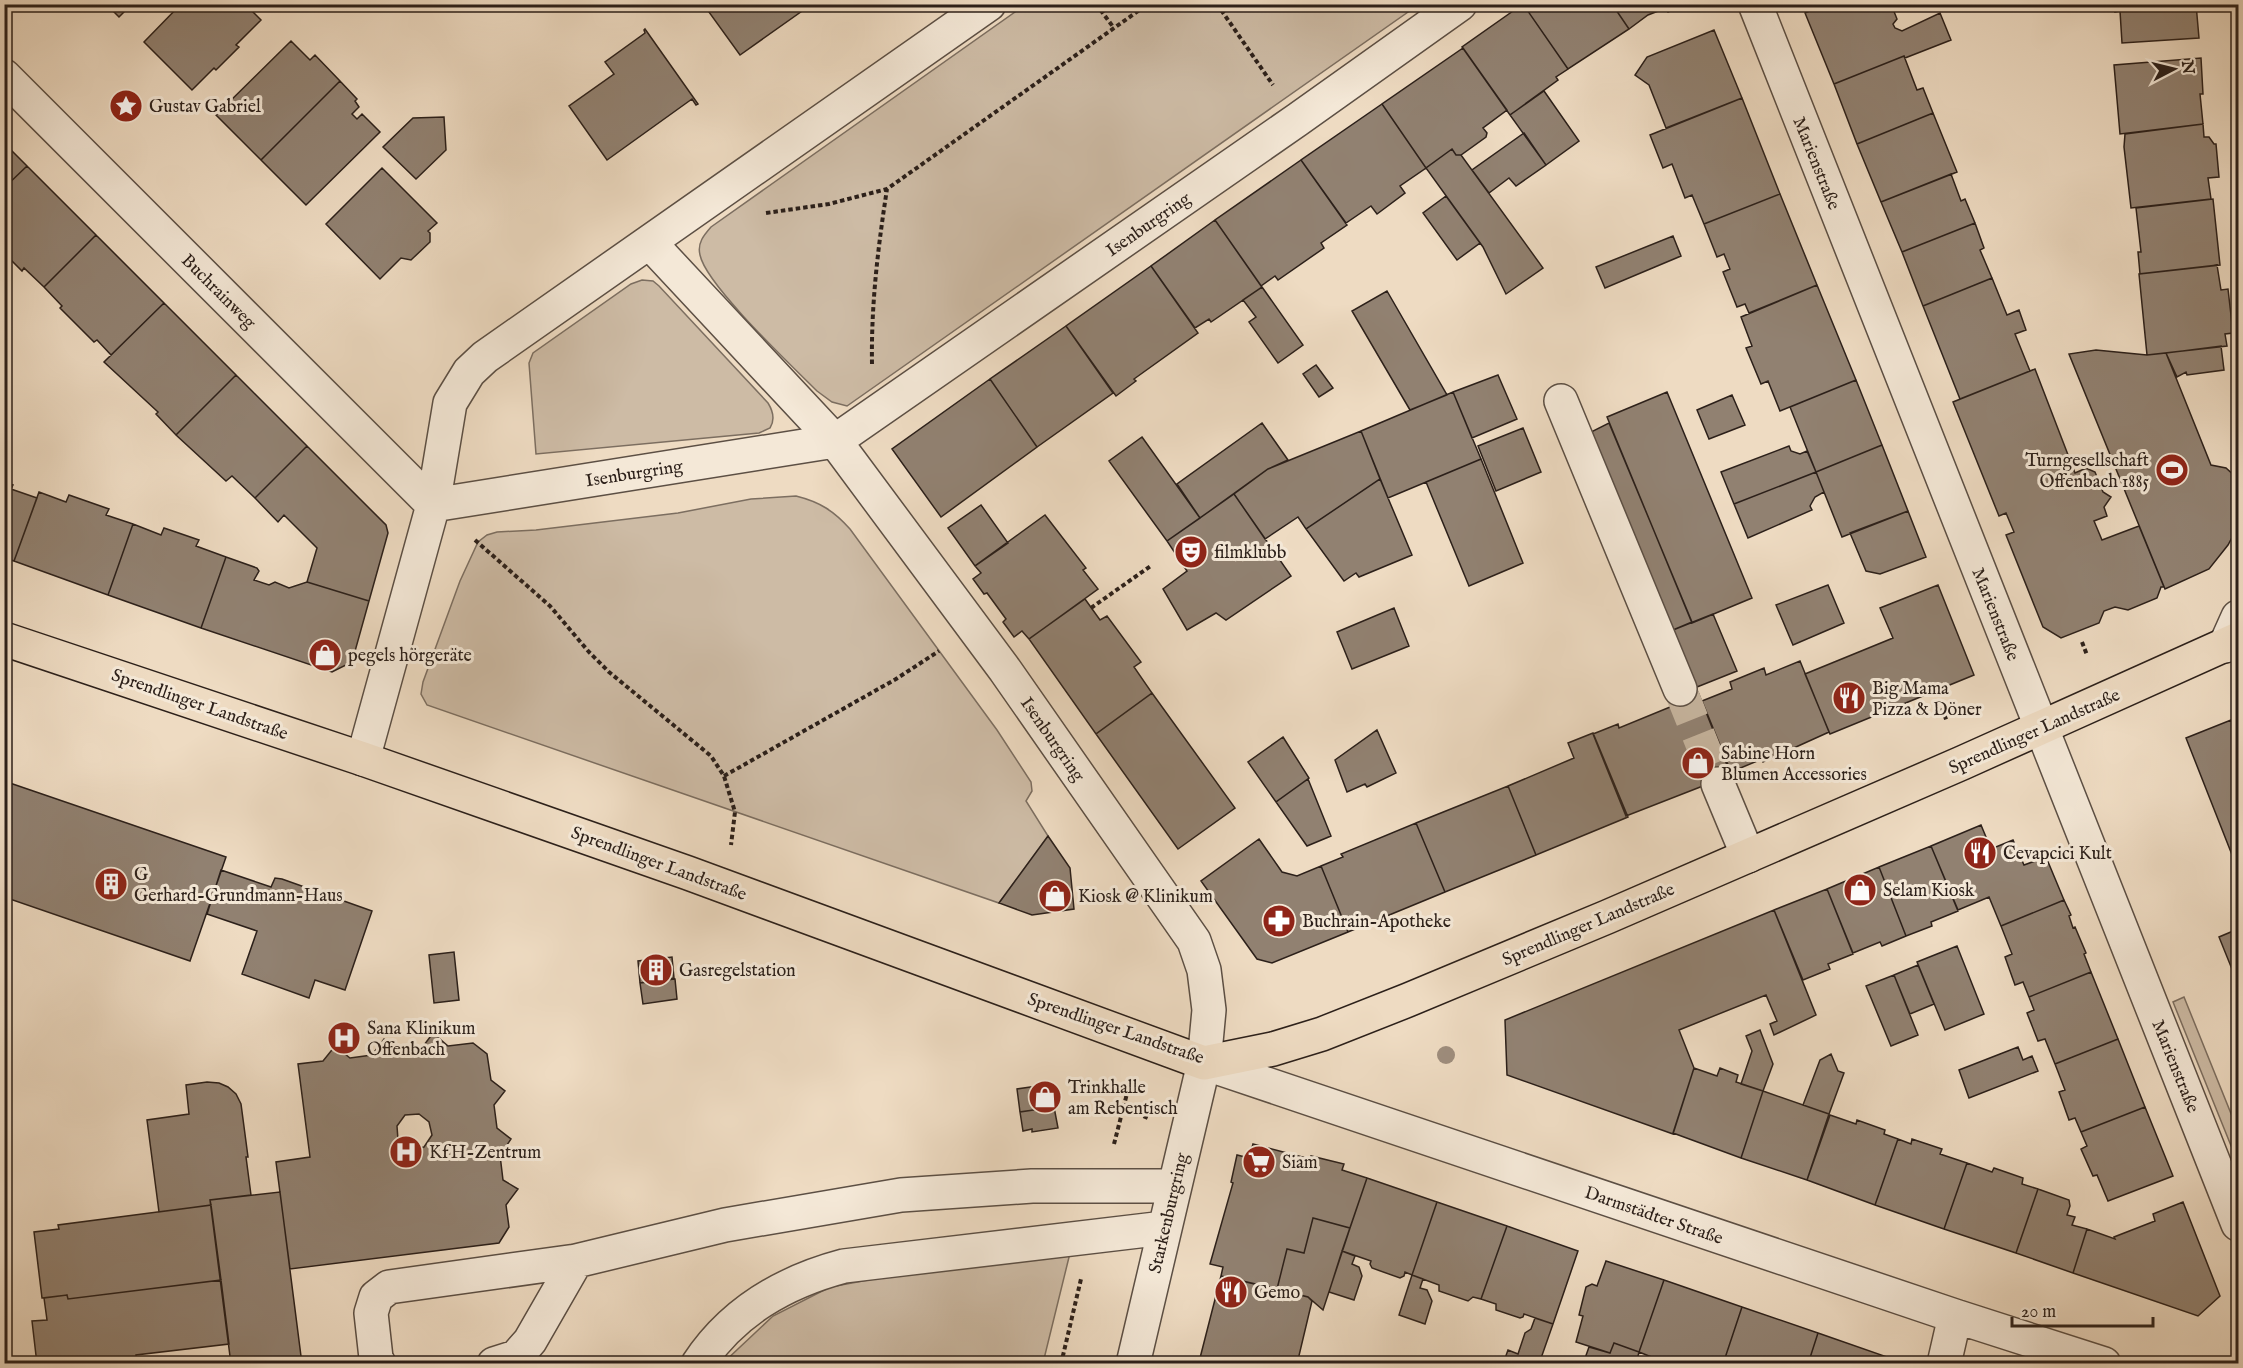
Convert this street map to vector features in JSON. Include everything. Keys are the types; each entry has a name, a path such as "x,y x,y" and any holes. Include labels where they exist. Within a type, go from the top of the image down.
{"main road":[{"name":"Sprendlinger Landstraße","path":"4,639 363,759 721,884 1204,1063 1273,1049 1322,1034 1607,917 2042,728 2232,642"}],"street":[{"path":"363,759 433,505 450,403 469,372 485,357 988,4"},
{"name":"Isenburgring","path":"433,505 846,433 1460,4"},
{"name":"Marienstraße","path":"1755,4 2238,1224"},
{"name":"Buchrainweg","path":"4,76 433,505"},
{"name":"Isenburgring","path":"650,243 846,433 1005,670 1194,941 1204,970 1209,1010 1204,1063"},
{"path":"1561,402 1680,689"},
{"path":"2232,642 2238,617"},
{"path":"1718,784 1748,856"},
{"name":"Starkenburgring","path":"1133,1364 1204,1063"},
{"name":"Darmstädter Straße","path":"1204,1063 2104,1364"},
{"path":"380,1364 376,1358 371,1313 376,1297 389,1287 576,1261 725,1225 901,1195 1032,1186 1174,1186"},
{"path":"698,1364 720,1334 756,1303 814,1274 855,1264 1164,1228"},
{"path":"494,1364 516,1357 530,1341 576,1261"},
{"path":"1944,1364 1955,1316"}],"path":[{"path":"1095,4 1114,28"},
{"path":"846,433 869,397 877,261 887,189 1148,4"},
{"path":"1217,4 1297,120"},
{"path":"433,505 550,606 609,672 711,756 724,776 735,812 732,841 721,884"},
{"path":"1091,608 1152,565"},
{"path":"2082,642 2087,655"},
{"path":"724,776 896,679 939,651"},
{"path":"1942,708 1947,722"}],"shaded area":[{"path":"1025,5 1418,5 847,406 832,402 817,391 733,305 706,268 700,255 699,247 702,240 711,227"},
{"path":"642,280 653,281 659,286 768,403 773,416 770,428 759,433 536,454 529,363 533,353 631,284"},
{"path":"796,496 826,508 850,529 997,730 1031,782 1032,791 1026,801 1048,836 999,903 427,705 421,694 423,682 460,581 478,542 487,535 497,532 536,530 678,513 751,499"},
{"path":"2184,997 2238,1131 2238,1163 2173,1002"},
{"path":"1071,1249 1043,1363 722,1364 773,1316 830,1287 923,1270"}],"building":[{"path":"106,4 132,4 119,17"},
{"path":"181,4 245,4 261,20 236,45 239,47 192,90 144,42"},
{"path":"711,4 812,4 740,55 706,8"},
{"path":"1523,4 1568,69 1556,77 1558,80 1510,115 1462,47"},
{"path":"1523,4 1612,4 1629,29 1568,69"},
{"path":"1612,4 1686,4 1668,12 1666,8 1648,15 1629,29"},
{"path":"1825,4 1891,4 1897,19 1893,24 1895,28 1902,31 1940,13 1951,40 1834,84 1805,13"},
{"path":"2115,4 2196,4 2199,38 2122,43 2120,11 2115,12"},
{"path":"645,29 698,104 696,105 692,99 607,160 569,106 614,74 605,62 645,33"},
{"path":"1714,30 1742,98 1666,128 1649,85 1635,75 1647,57"},
{"path":"291,41 310,60 315,55 340,81 261,160 216,115"},
{"path":"1463,48 1507,110 1483,128 1487,133 1486,137 1461,155 1456,155 1452,149 1426,168 1382,104"},
{"path":"1904,56 1917,90 1923,88 1933,113 1857,144 1834,84"},
{"path":"2201,58 2203,94 2200,94 2203,124 2120,134 2114,65"},
{"path":"340,81 357,99 355,101 359,107 352,114 357,119 362,114 380,132 306,205 261,160"},
{"path":"1544,91 1579,141 1546,165 1510,115"},
{"path":"1742,98 1780,194 1704,224 1692,195 1685,198 1672,164 1663,168 1650,135"},
{"path":"1382,104 1426,168 1400,186 1405,193 1377,214 1371,206 1346,223 1301,160"},
{"path":"1933,113 1957,172 1881,202 1857,144"},
{"path":"444,117 446,150 416,179 383,147 413,118"},
{"path":"2203,124 2204,137 2209,137 2216,144 2219,177 2208,178 2211,199 2131,208 2124,147 2125,134"},
{"path":"1524,133 1546,165 1516,186 1509,178 1489,193 1472,170"},
{"path":"4,143 27,166 4,188"},
{"path":"1452,149 1456,155 1461,155 1543,268 1506,294 1483,247 1426,168"},
{"path":"1301,160 1347,225 1321,243 1324,248 1278,280 1275,276 1261,286 1215,220"},
{"path":"27,166 96,235 44,287 24,268 22,271 4,253 4,188"},
{"path":"382,168 437,223 428,231 430,242 411,260 401,258 380,279 326,224"},
{"path":"1951,174 1961,201 1965,199 1975,223 1902,252 1881,202"},
{"path":"1780,194 1817,285 1749,313 1745,304 1737,307 1723,272 1730,269 1724,254 1717,257 1704,224"},
{"path":"1446,196 1480,243 1457,260 1423,213"},
{"path":"2213,199 2220,265 2140,274 2138,252 2141,252 2136,208"},
{"path":"1215,220 1262,287 1211,322 1209,319 1195,328 1151,266"},
{"path":"1975,223 1984,248 1980,250 1992,278 1923,306 1902,252"},
{"path":"96,235 164,303 111,355 97,340 94,342 60,308 62,306 44,287"},
{"path":"1673,236 1681,256 1605,288 1596,267"},
{"path":"2217,265 2221,290 2228,289 2233,333 2225,334 2227,346 2147,355 2139,274"},
{"path":"1151,266 1198,333 1134,379 1136,381 1116,396 1066,326"},
{"path":"1992,278 2007,315 2019,310 2026,330 2015,334 2030,371 1960,399 1923,306"},
{"path":"1817,285 1856,380 1780,411 1768,381 1761,384 1746,348 1752,346 1741,317"},
{"path":"1262,287 1303,345 1278,363 1249,322 1256,317 1243,300"},
{"path":"1387,291 1447,395 1410,410 1352,311"},
{"path":"164,303 236,375 176,435 156,414 158,412 104,362"},
{"path":"1066,326 1113,393 1037,447 990,379"},
{"path":"2221,346 2224,370 2187,375 2186,372 2177,377 2166,353"},
{"name":"Turngesellschaft Offenbach 1885","path":"2096,350 2147,355 2166,353 2211,465 2226,468 2238,479 2238,526 2228,545 2209,569 2165,589 2069,354"},
{"path":"1316,365 1333,388 1319,397 1303,374"},
{"path":"2035,369 2075,473 2086,468 2095,472 2103,492 2111,497 2104,507 2107,516 2094,521 2102,540 2139,526 2164,587 2161,587 2157,598 2128,610 2115,607 2104,611 2099,623 2061,638 2043,627 2006,535 2014,532 2006,513 1999,516 1953,402"},
{"path":"236,375 307,446 255,498 232,476 226,481 176,435"},
{"path":"1498,375 1517,419 1472,438 1453,392"},
{"path":"990,379 1037,447 941,517 892,449"},
{"path":"1856,380 1882,445 1816,472 1790,407"},
{"path":"1453,392 1481,459 1388,498 1361,431"},
{"path":"1667,392 1752,598 1692,623 1607,417"},
{"path":"1732,395 1745,425 1709,439 1697,410"},
{"path":"1262,423 1288,460 1268,469 1200,518 1177,484"},
{"path":"1609,423 1692,622 1673,630 1591,432"},
{"path":"1523,428 1541,472 1496,491 1478,446"},
{"path":"1361,431 1380,479 1306,529 1298,517 1265,539 1234,494 1268,469"},
{"path":"1142,437 1200,518 1167,541 1109,461"},
{"path":"1882,445 1908,511 1842,537 1816,472"},
{"path":"307,446 386,525 388,533 369,601 307,582 317,548 284,515 278,522 255,498"},
{"path":"1789,446 1791,451 1800,454 1807,451 1816,472 1734,504 1721,472"},
{"path":"1481,459 1523,563 1469,586 1426,482"},
{"path":"1816,472 1824,492 1815,497 1810,506 1812,510 1748,538 1734,504"},
{"path":"1380,479 1412,555 1359,577 1356,573 1344,581 1306,529"},
{"path":"4,482 13,485 11,489 37,498 14,561 4,558"},
{"path":"39,492 66,502 69,495 109,509 106,515 133,524 108,595 14,561"},
{"path":"1234,494 1291,576 1226,620 1216,613 1187,630 1163,589 1187,571 1167,541"},
{"path":"981,505 1008,543 975,566 948,528"},
{"path":"1908,511 1926,557 1880,574 1866,571 1850,533"},
{"path":"1045,515 1086,568 1083,570 1098,589 1029,639 1022,631 1014,637 1003,622 1006,619 987,593 984,594 973,579 981,573 975,566"},
{"path":"133,524 161,535 164,528 199,540 196,546 226,557 201,628 108,595"},
{"path":"226,557 257,568 259,571 254,580 269,585 275,582 289,588 307,582 369,601 352,662 332,672 201,628"},
{"path":"1828,585 1844,623 1793,645 1776,605"},
{"path":"1938,585 1974,675 1830,734 1805,674 1893,638 1880,608"},
{"path":"1085,599 1100,620 1107,616 1141,662 1134,667 1152,693 1096,734 1029,639"},
{"path":"1394,608 1409,646 1352,669 1337,632"},
{"path":"1713,614 1737,671 1697,687 1673,630"},
{"path":"1800,661 1829,732 1763,762 1762,759 1731,772 1702,701 1732,689 1730,682 1764,668 1766,675"},
{"path":"1698,692 1731,775 1626,816 1593,734 1618,724 1619,728 1675,705 1674,701"},
{"path":"1152,693 1235,808 1178,849 1096,734"},
{"path":"2231,720 2238,738 2238,870 2186,738"},
{"path":"1377,730 1396,773 1367,787 1365,784 1347,792 1335,760"},
{"path":"1593,733 1628,817 1536,855 1508,786 1574,758 1568,743"},
{"path":"1283,737 1309,778 1276,802 1248,762"},
{"path":"1308,779 1331,836 1307,846 1276,802"},
{"name":"G Gerhard-Grundmann-Haus","path":"4,781 226,857 190,961 4,897"},
{"path":"1508,786 1536,855 1445,892 1416,823"},
{"path":"1416,823 1445,892 1348,932 1321,866 1343,857 1341,854"},
{"path":"1981,825 1991,849 2013,840 2024,865 2046,857 2064,900 2001,926 1989,897 1958,910 1931,846"},
{"path":"1048,836 1070,868 1074,909 1032,915 999,903"},
{"path":"1259,839 1282,872 1297,876 1321,866 1348,932 1272,963 1257,959 1201,881"},
{"path":"1931,846 1958,911 1931,922 1932,926 1906,936 1879,867"},
{"path":"1879,867 1906,936 1882,946 1880,942 1853,953 1827,889"},
{"path":"221,870 271,887 275,878 282,879 372,911 345,990 315,980 309,998 242,974 257,931 207,914"},
{"path":"1827,889 1853,954 1828,964 1830,969 1803,980 1774,910"},
{"path":"2064,900 2071,915 2069,916 2073,928 2075,927 2086,953 2084,954 2091,972 2029,997 2023,982 2015,985 2005,957 2012,954 2001,926"},
{"path":"1774,910 1816,1015 1774,1035 1770,1024 1777,1021 1766,995 1679,1030 1694,1068 1673,1134 1507,1075 1505,1020"},
{"path":"2238,929 2238,984 2219,937"},
{"path":"1957,946 1984,1014 1945,1030 1917,962"},
{"path":"454,952 459,1000 434,1003 429,955"},
{"name":"Gasregelstation","path":"672,957 674,978 640,983 638,961"},
{"path":"1918,965 1934,1004 1910,1014 1894,975"},
{"path":"2091,972 2118,1039 2055,1064 2045,1039 2038,1041 2027,1013 2034,1010 2029,997"},
{"path":"1894,975 1918,1035 1891,1046 1866,986"},
{"path":"675,979 677,999 643,1004 640,983"},
{"path":"1760,1030 1773,1064 1763,1091 1741,1084 1752,1051 1746,1036"},
{"name":"KfH-Zentrum","path":"433,1033 448,1046 473,1043 487,1054 491,1080 505,1091 494,1105 497,1128 511,1139 500,1155 503,1180 518,1189 506,1205 509,1227 499,1243 290,1269 276,1162 310,1157 298,1064 323,1061 335,1046 350,1058 372,1055 384,1039 399,1052 421,1049","holes":["419,1114 429,1122 432,1135 424,1147 410,1149 398,1140 397,1126 405,1115"]},
{"path":"2118,1039 2145,1107 2081,1132 2075,1118 2069,1120 2059,1092 2065,1090 2055,1064"},
{"path":"2018,1047 2023,1060 2032,1056 2038,1071 1969,1098 1959,1070"},
{"path":"1831,1054 1838,1071 1844,1073 1829,1114 1803,1105 1820,1060"},
{"path":"1694,1068 1717,1076 1720,1068 1738,1075 1736,1082 1763,1091 1741,1158 1673,1133"},
{"path":"219,1083 228,1087 236,1094 241,1104 251,1195 210,1200 211,1205 159,1212 147,1120 189,1114 186,1085"},
{"path":"1051,1084 1054,1107 1020,1112 1017,1089"},
{"path":"1763,1091 1829,1114 1807,1180 1741,1158"},
{"path":"1054,1107 1058,1128 1023,1131 1020,1112"},
{"path":"2145,1107 2173,1176 2108,1201 2097,1175 2093,1176 2081,1149 2087,1146 2081,1132"},
{"path":"1830,1115 1856,1124 1857,1120 1885,1130 1884,1134 1898,1139 1875,1205 1807,1180"},
{"path":"1898,1139 1911,1144 1912,1139 1942,1149 1940,1154 1967,1163 1944,1229 1875,1205"},
{"path":"1253,1144 1310,1159 1311,1156 1344,1164 1342,1170 1367,1178 1350,1228 1313,1218 1304,1253 1287,1249 1277,1289 1221,1276 1223,1267 1210,1264 1233,1183 1231,1182 1237,1155 1249,1158"},
{"path":"1967,1163 1992,1172 1994,1168 2023,1178 2022,1184 2038,1189 2016,1253 1944,1229"},
{"path":"1367,1178 1437,1202 1412,1275 1405,1272 1400,1278 1372,1268 1371,1261 1342,1251"},
{"path":"2038,1189 2069,1200 2067,1215 2075,1217 2072,1225 2087,1229 2073,1273 2016,1253"},
{"path":"280,1192 302,1364 231,1364 210,1200"},
{"path":"1437,1202 1507,1226 1481,1299 1473,1297 1468,1301 1439,1291 1439,1285 1412,1275"},
{"path":"2183,1202 2220,1296 2198,1316 2073,1273 2087,1229 2115,1239 2114,1237 2155,1221 2153,1214"},
{"path":"211,1205 221,1280 68,1299 67,1295 42,1298 34,1232 59,1229 58,1225"},
{"path":"1313,1218 1350,1228 1323,1310 1308,1297 1277,1289 1287,1249 1304,1253"},
{"path":"1507,1226 1578,1251 1553,1324 1524,1314 1520,1318 1496,1310 1496,1304 1481,1299"},
{"path":"1342,1251 1355,1256 1352,1264 1359,1267 1362,1276 1354,1300 1329,1292"},
{"path":"1606,1261 1664,1280 1639,1352 1614,1343 1610,1353 1576,1342 1583,1316 1579,1315 1586,1287 1592,1284 1597,1286"},
{"path":"1412,1275 1423,1279 1420,1288 1427,1290 1432,1301 1425,1324 1399,1315"},
{"path":"1221,1276 1308,1297 1312,1301 1297,1364 1223,1364 1200,1358"},
{"path":"221,1280 229,1344 136,1355 137,1364 37,1364 32,1321 47,1320 44,1298 67,1295 68,1299"},
{"path":"1664,1280 1742,1307 1723,1364 1669,1364 1639,1352"},
{"path":"1742,1307 1818,1333 1808,1364 1723,1364"},
{"path":"1535,1318 1553,1324 1539,1364 1503,1364 1508,1350 1518,1354 1525,1333 1531,1329"},
{"path":"1818,1333 1890,1358 1893,1364 1808,1364"},
{"path":"1614,1343 1639,1352 1636,1364 1583,1364 1589,1347 1610,1353"},
{"path":"1200,1358 1223,1364 1199,1364"}],"tunnel":[{"path":"1680,689 1718,784"}],"place":[{"name":"Gustav Gabriel","path":"126,106"},
{"name":"Turngesellschaft Offenbach 1885","path":"2172,470"},
{"name":"filmklubb","path":"1191,552"},
{"name":"pegels hörgeräte","path":"325,655"},
{"name":"Big Mama Pizza & Döner","path":"1849,698"},
{"name":"Sabine Horn Blumen Accessories","path":"1698,763"},
{"name":"Cevapcici Kult","path":"1980,853"},
{"name":"G Gerhard-Grundmann-Haus","path":"111,884"},
{"name":"Selam Kiosk","path":"1860,890"},
{"name":"Kiosk @ Klinikum","path":"1055,896"},
{"name":"Buchrain-Apotheke","path":"1279,921"},
{"name":"Gasregelstation","path":"656,970"},
{"name":"Sana Klinikum Offenbach","path":"344,1038"},
{"name":"Trinkhalle am Rebentisch","path":"1045,1097"},
{"name":"KfH-Zentrum","path":"406,1152"},
{"name":"Siam","path":"1259,1162"},
{"name":"Gemo","path":"1231,1292"}]}
